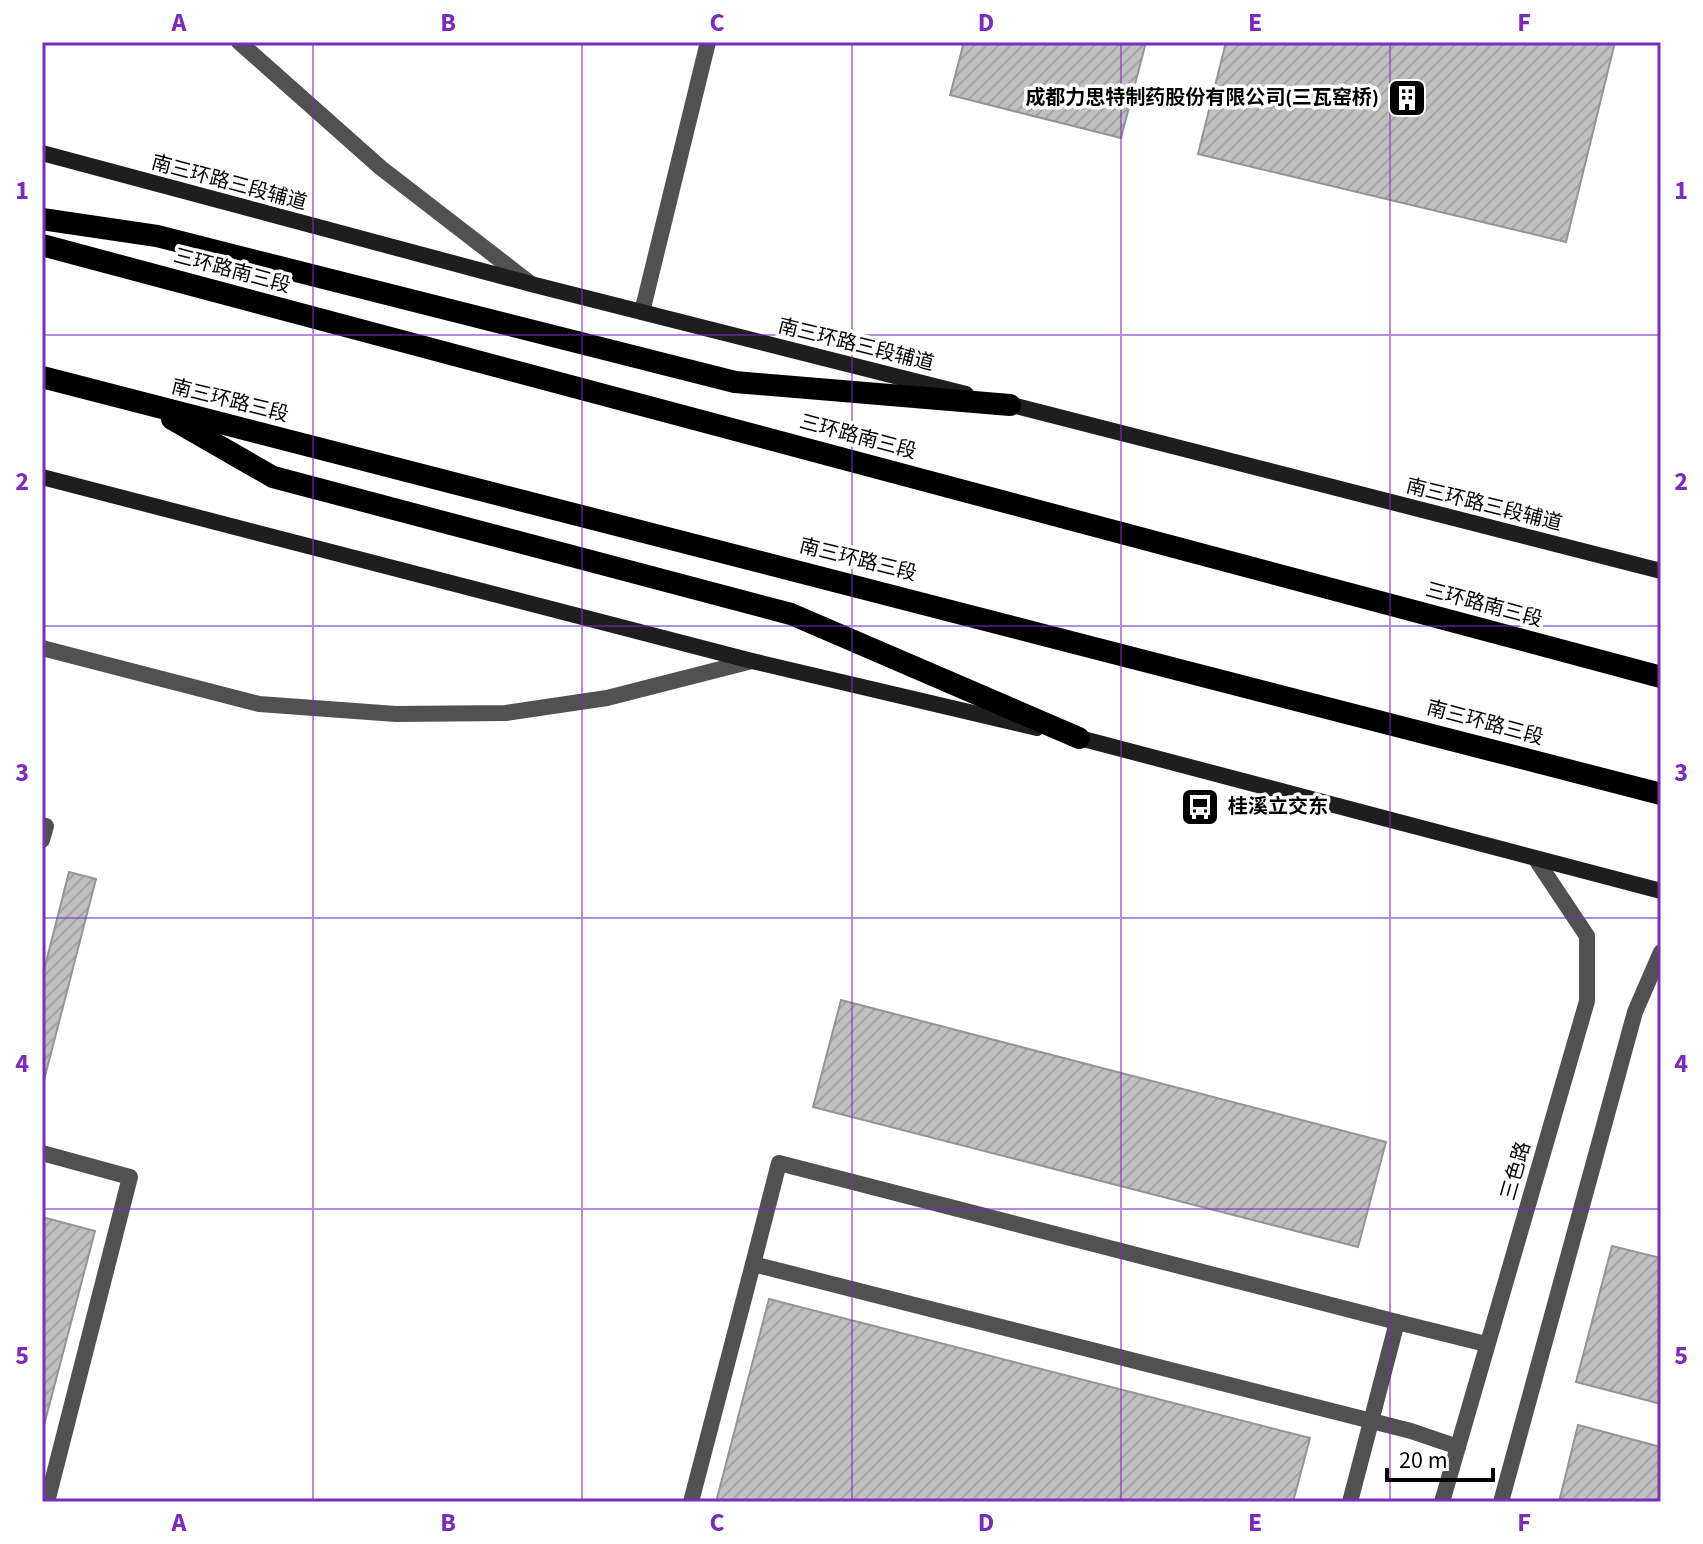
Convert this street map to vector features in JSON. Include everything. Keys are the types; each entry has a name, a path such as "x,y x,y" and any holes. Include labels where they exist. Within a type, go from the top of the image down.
{"highway":[{"path":"42,219 157,236 735,382 1010,405"},
{"name":"三环路南三段","path":"42,245 1661,677"},
{"name":"南三环路三段","path":"42,377 933,604 1661,794"},
{"path":"146,405 273,477 791,614 1079,738"}],"main road":[{"name":"南三环路三段辅道","path":"42,153 531,284 1661,571"},
{"path":"42,477 752,661 1079,738 1537,861 1661,891"}],"street":[{"path":"239,42 381,168 531,284"},
{"path":"642,312 708,42"},
{"path":"42,648 259,704 396,714 506,713 593,701 752,661"},
{"path":"42,825 46,826 42,840"},
{"name":"三色路","path":"1442,1502 1587,1001 1587,936 1537,861"},
{"path":"1501,1502 1635,1012 1661,952"},
{"path":"42,1153 130,1177 47,1502"},
{"path":"691,1502 779,1163 1486,1344"},
{"path":"753,1264 1372,1421 1458,1447"},
{"path":"1350,1502 1397,1322"}],"building":[{"path":"964,42 1146,42 1121,138 950,95"},
{"name":"成都力思特制药股份有限公司(三瓦窑桥)","path":"1226,42 1615,42 1566,242 1198,154"},
{"path":"69,872 96,879 42,1088 42,978"},
{"path":"841,1000 1386,1142 1358,1247 813,1107"},
{"path":"42,1217 95,1231 42,1433"},
{"path":"1612,1246 1661,1258 1661,1404 1576,1382"},
{"path":"769,1299 1310,1438 1293,1502 716,1502"},
{"path":"1578,1425 1661,1447 1661,1502 1559,1502"}],"place":[{"name":"成都力思特制药股份有限公司(三瓦窑桥)","path":"1407,98"},
{"name":"桂溪立交东","path":"1200,807"}]}
